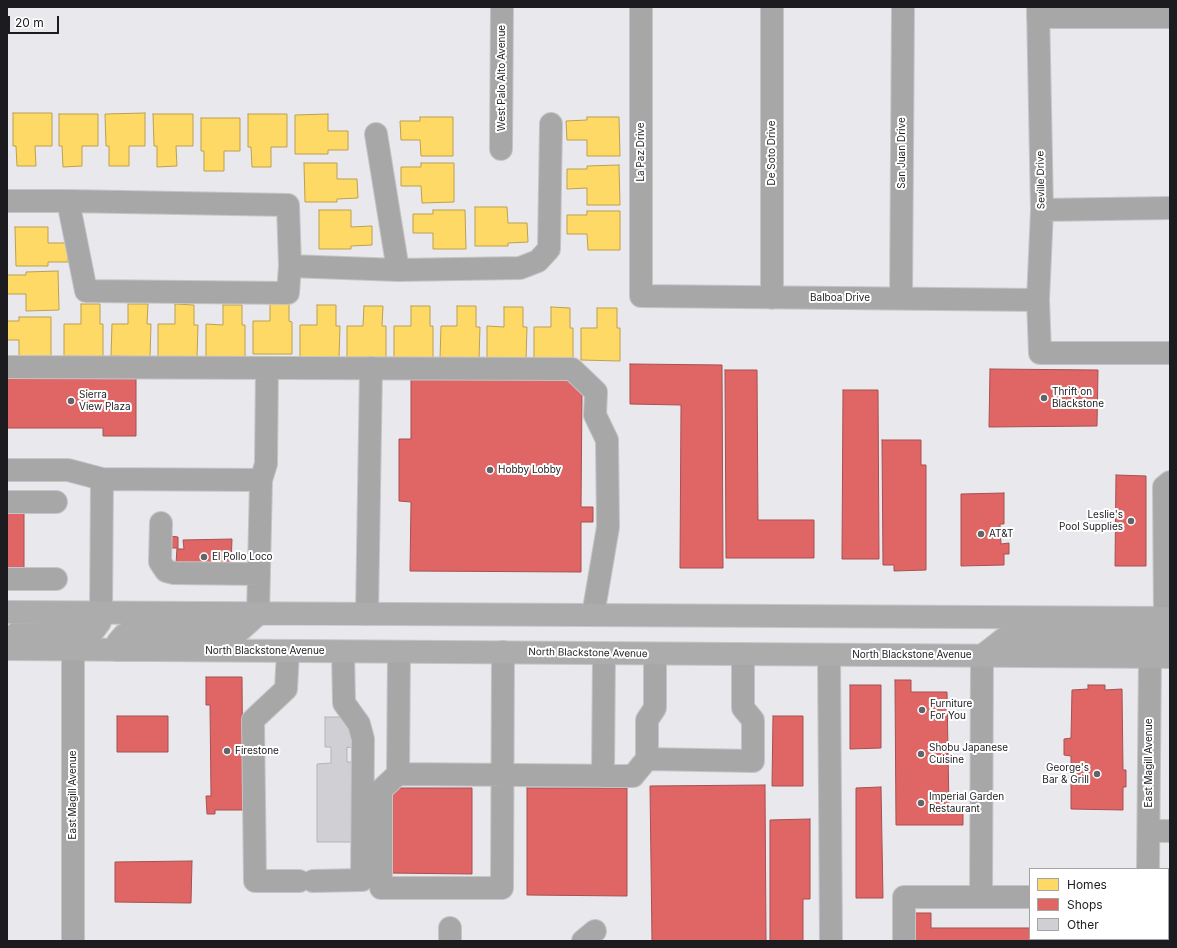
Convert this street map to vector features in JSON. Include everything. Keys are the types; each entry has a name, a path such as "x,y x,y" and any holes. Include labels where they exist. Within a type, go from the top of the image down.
{"main road":[{"path":"7,612 1167,618"},
{"path":"7,642 19,631 94,630 100,622 101,613"},
{"path":"115,650 118,642 124,635 132,631 238,632 258,614"},
{"path":"982,656 1005,638 1137,637 1153,630 1167,618"},
{"path":"1160,657 1152,648 1158,643 1170,639"},
{"name":"North Blackstone Avenue","path":"7,649 1160,657"}],"street":[{"name":"West Palo Alto Avenue","path":"501,148 502,7"},
{"name":"La Paz Drive","path":"641,7 641,296"},
{"name":"De Soto Drive","path":"772,7 772,298"},
{"name":"San Juan Drive","path":"901,298 903,7"},
{"path":"1038,12 1170,18"},
{"name":"Seville Drive","path":"1038,12 1042,210 1038,300 1040,353 1170,353"},
{"path":"290,266 398,270 520,268 538,261 549,249 551,124"},
{"path":"376,134 398,270"},
{"path":"7,201 68,201 288,205 290,266 288,293 86,292 68,201"},
{"path":"1042,210 1170,208"},
{"name":"Balboa Drive","path":"641,296 1038,300"},
{"path":"7,367 572,369 596,392 596,415 607,440 608,527 593,615"},
{"path":"258,614 261,480 266,464 266,368"},
{"path":"367,614 371,368"},
{"path":"7,470 68,470 102,479 261,480"},
{"path":"101,613 102,479"},
{"path":"1167,618 1164,487 1170,482"},
{"path":"7,502 56,502"},
{"path":"161,523 160,562 166,571 174,573 259,574"},
{"path":"7,579 56,579"},
{"name":"East Magill Avenue","path":"73,650 73,941"},
{"path":"288,651 286,689 253,720 255,881 362,880 363,739 359,724 344,703 343,652"},
{"path":"399,652 398,774 382,790 381,888 502,888 503,652"},
{"path":"603,776 604,653"},
{"path":"398,774 633,776 647,760 647,720 655,708 655,654"},
{"path":"647,760 753,761 753,720 743,708 743,654"},
{"path":"829,655 831,941"},
{"path":"981,897 982,656"},
{"name":"East Magill Avenue","path":"1148,868 1160,657"},
{"path":"1149,831 1170,831"},
{"path":"904,941 904,897 1029,897"}],"building: Homes":[{"path":"13,113 52,113 52,146 35,146 36,166 17,166 16,146 13,146"},
{"path":"145,113 145,146 129,146 129,166 109,166 109,146 106,146 105,114"},
{"path":"59,114 98,114 98,146 82,146 82,166 63,167 62,146 59,146"},
{"path":"153,114 193,114 193,146 176,146 177,166 157,167 157,146 154,146"},
{"path":"248,114 287,114 287,147 271,147 271,167 252,167 251,147 248,147"},
{"path":"328,114 328,131 348,131 348,150 328,150 328,154 295,154 295,115"},
{"path":"420,117 453,117 453,156 421,156 420,140 401,140 400,121 420,121"},
{"path":"587,117 619,117 620,156 587,156 587,140 567,140 566,121 587,120"},
{"path":"201,118 240,118 240,151 224,151 224,171 204,171 204,151 201,151"},
{"path":"304,163 337,163 337,179 357,179 358,198 337,199 337,202 305,202"},
{"path":"421,163 454,163 454,202 422,203 421,186 401,186 401,167 421,167"},
{"path":"619,165 620,205 587,205 587,188 567,189 567,169 587,169 587,166"},
{"path":"475,207 507,207 508,223 527,223 528,242 508,243 508,246 475,246"},
{"path":"319,210 351,210 351,227 372,226 372,245 351,246 351,249 319,249"},
{"path":"433,210 465,210 466,249 433,249 433,233 413,233 413,214 433,214"},
{"path":"587,211 620,211 620,250 588,250 587,234 567,234 567,215 587,215"},
{"path":"15,227 48,227 48,243 68,243 68,262 48,262 48,266 16,266"},
{"path":"58,271 59,310 26,311 26,294 7,294 7,275 26,275 26,272"},
{"path":"270,301 289,301 289,321 292,322 292,354 253,354 253,321 270,321"},
{"path":"81,304 100,304 100,324 103,324 103,357 64,356 64,324 81,324"},
{"path":"128,304 148,304 147,324 151,324 150,357 111,356 112,324 128,324"},
{"path":"175,304 194,305 194,325 198,325 197,357 158,357 158,324 175,324"},
{"path":"223,305 242,305 242,325 245,325 245,358 206,357 206,324 223,325"},
{"path":"317,305 336,305 336,326 340,326 339,358 300,358 300,325 317,325"},
{"path":"364,306 383,306 382,326 386,326 386,359 347,359 347,326 363,326"},
{"path":"411,306 430,306 430,326 433,326 433,359 394,359 394,326 411,326"},
{"path":"457,306 476,306 476,327 480,327 479,359 440,359 441,326 457,326"},
{"path":"504,307 523,307 523,327 527,327 526,360 487,359 487,326 504,327"},
{"path":"551,307 570,308 570,328 573,328 573,360 534,360 534,327 551,327"},
{"path":"597,308 617,308 617,328 620,328 620,361 581,360 581,328 597,328"},
{"path":"19,317 51,317 51,356 19,356 19,340 7,340 7,321 19,321"}],"building: Shops":[{"path":"630,364 722,365 723,568 680,568 681,405 630,404"},
{"path":"990,369 1098,370 1097,426 989,427"},
{"path":"725,370 757,370 758,520 814,520 814,558 726,558"},
{"name":"Hobby Lobby","path":"411,373 565,376 582,391 581,507 593,507 593,522 581,522 581,572 410,571 411,502 399,501 399,439 411,439"},
{"name":"Sierra View Plaza","path":"7,375 136,375 136,436 103,436 103,428 7,428"},
{"path":"843,390 878,390 879,559 842,559"},
{"path":"882,440 921,440 921,465 926,465 926,570 894,571 894,565 883,565"},
{"name":"Leslie's Pool Supplies","path":"1116,475 1146,476 1146,566 1115,566"},
{"name":"AT&T","path":"1004,493 1004,524 1000,524 1001,544 1009,543 1009,554 1004,554 1004,565 961,566 961,494"},
{"path":"7,505 24,506 24,568 7,568"},
{"name":"El Pollo Loco","path":"170,536 178,537 178,549 184,549 183,540 232,539 231,565 176,564 177,548 169,548"},
{"name":"Firestone","path":"206,677 242,677 243,810 215,810 215,814 207,814 206,796 211,796 210,705 206,705"},
{"path":"895,680 911,680 911,692 947,692 949,809 963,809 963,825 896,825"},
{"path":"850,685 881,685 881,748 850,749"},
{"path":"1088,685 1105,685 1105,690 1122,689 1123,770 1126,770 1126,787 1123,787 1123,810 1071,809 1071,756 1064,755 1064,739 1071,738 1072,690 1088,689"},
{"path":"117,716 168,716 168,752 117,752"},
{"path":"773,716 803,716 803,786 772,786"},
{"path":"765,785 766,941 652,941 650,786"},
{"path":"881,787 883,898 856,898 856,788"},
{"path":"387,788 472,788 472,874 387,873"},
{"path":"527,788 627,788 627,896 527,895"},
{"path":"810,819 810,899 803,899 803,941 770,941 770,820"},
{"path":"192,861 191,903 115,902 115,862"},
{"path":"914,913 931,913 931,928 1029,928 1029,940 1032,940 1032,941 914,941"}],"building: Other":[{"path":"325,717 352,717 352,748 347,747 347,762 356,762 356,842 317,842 317,764 331,763 331,747 325,747"}],"place":[{"name":"Thrift on Blackstone","path":"1044,398"},
{"name":"Sierra View Plaza","path":"71,401"},
{"name":"Hobby Lobby","path":"490,470"},
{"name":"Leslie's Pool Supplies","path":"1131,521"},
{"name":"AT&T","path":"981,534"},
{"name":"El Pollo Loco","path":"204,557"},
{"name":"Furniture For You","path":"922,710"},
{"name":"Firestone","path":"227,751"},
{"name":"Shobu Japanese Cuisine","path":"921,754"},
{"name":"George's Bar & Grill","path":"1097,774"},
{"name":"Imperial Garden Restaurant","path":"921,803"}]}
